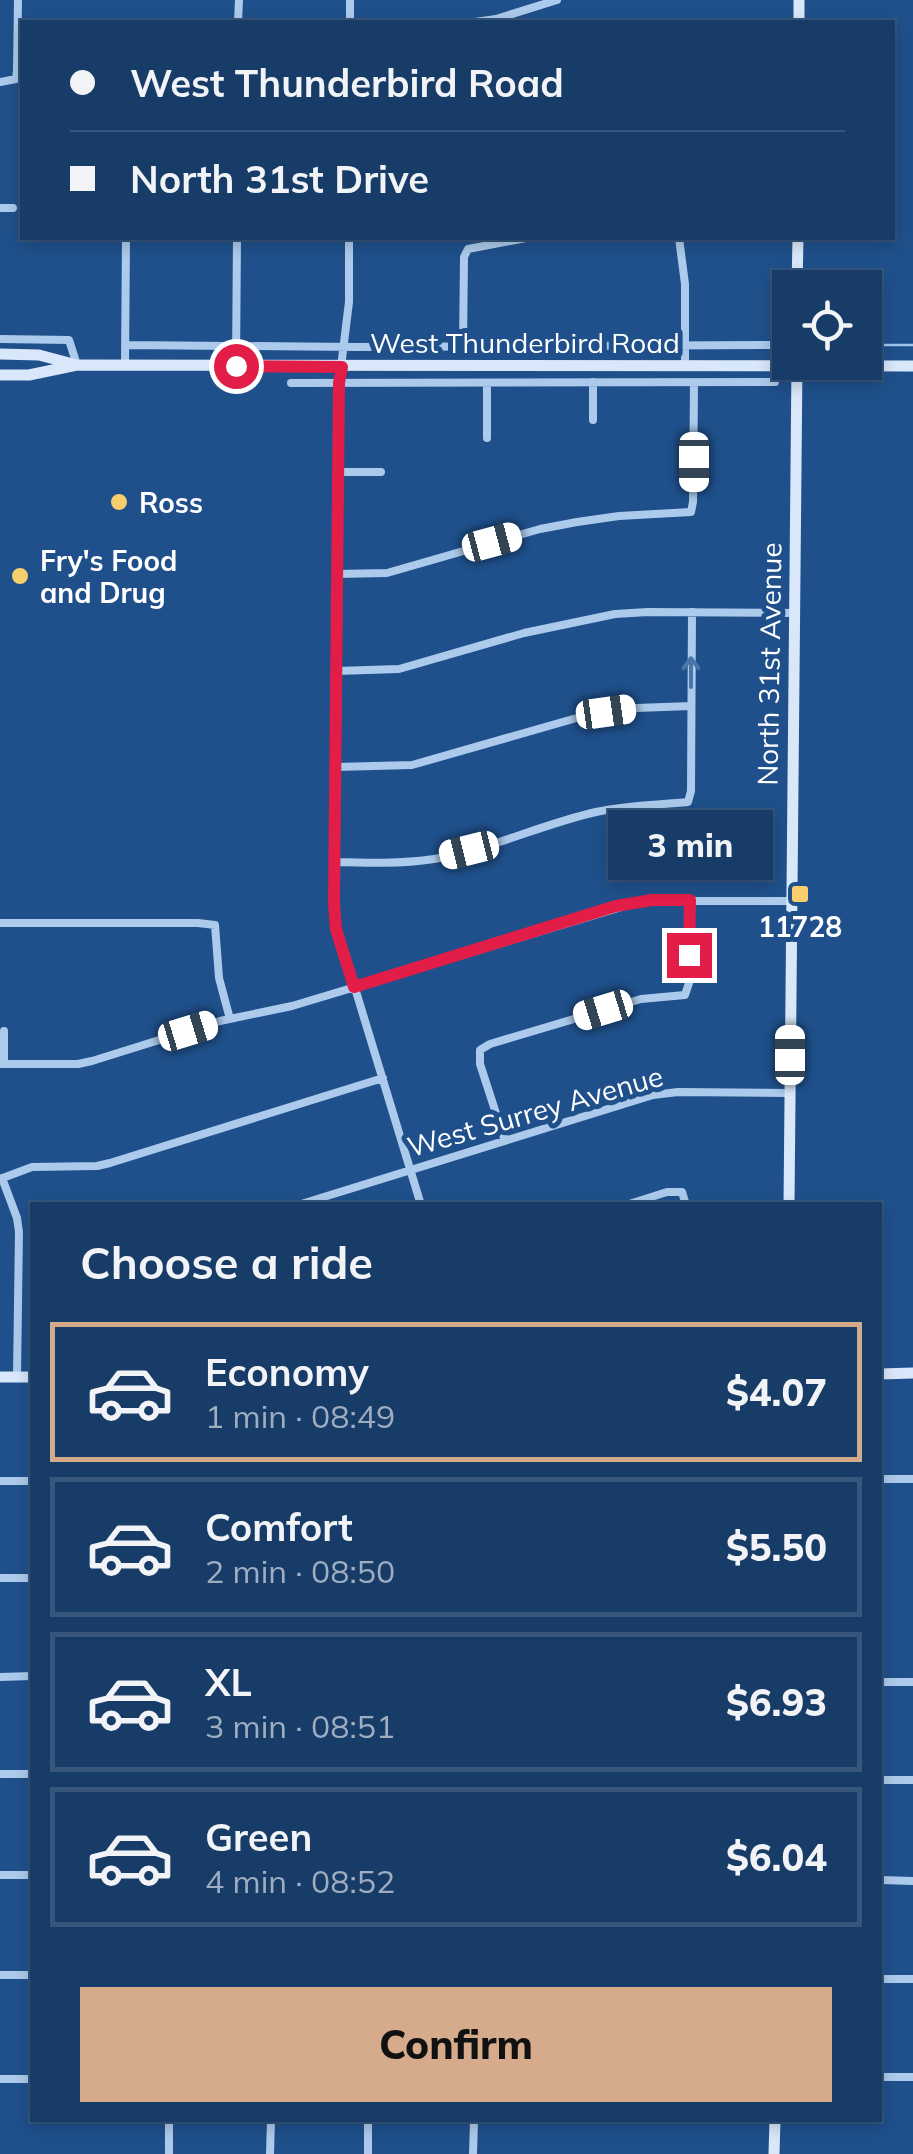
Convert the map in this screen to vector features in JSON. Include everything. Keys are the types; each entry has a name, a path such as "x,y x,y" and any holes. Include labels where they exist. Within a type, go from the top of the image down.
{"street":[{"path":"0,82 16,79 18,0"},
{"path":"489,20 557,0"},
{"path":"0,208 13,208"},
{"path":"125,365 126,240"},
{"path":"236,366 237,240"},
{"path":"349,240 349,302 339,383 334,904 336,929 420,1202"},
{"path":"464,346 464,258 468,249 515,240"},
{"path":"679,240 685,284 686,366"},
{"path":"798,240 799,270"},
{"path":"0,339 69,340 77,365"},
{"name":"West Thunderbird Road","path":"126,345 772,345"},
{"name":"West Thunderbird Road","path":"3,355 38,354 77,365"},
{"name":"West Thunderbird Road","path":"0,375 29,375 77,365 772,364"},
{"name":"West Thunderbird Road","path":"882,365 913,366"},
{"name":"North 31st Avenue","path":"789,1202 797,380"},
{"path":"487,382 487,438"},
{"path":"592,382 593,420"},
{"path":"338,574 387,573 558,525 690,512 694,502 694,382"},
{"name":"West Thunderbird Road","path":"291,383 774,382"},
{"path":"339,472 380,472"},
{"path":"334,862 435,858 600,811 688,802 692,612"},
{"path":"336,671 399,670 524,633 614,614 794,612"},
{"path":"335,767 412,765 580,716 691,706"},
{"path":"4,1031 2,1064 92,1062 230,1019 284,1008 616,906 652,900 792,901"},
{"path":"506,1141 480,1064 480,1050 640,999 685,994 689,982 690,900"},
{"path":"0,923 215,925 220,978 230,1019"},
{"path":"17,1377 18,1218 1,1178 32,1167 110,1163 383,1078"},
{"name":"West Surrey Avenue","path":"308,1202 666,1092 790,1093"},
{"path":"635,1202 667,1192 682,1192 685,1202"},
{"path":"20,1269 30,1269"},
{"path":"882,1374 913,1373"},
{"path":"0,1377 30,1377"},
{"path":"882,1479 913,1479"},
{"path":"0,1481 30,1481"},
{"path":"0,1578 30,1578"},
{"path":"0,1676 30,1676"},
{"path":"882,1682 913,1682"},
{"path":"0,1774 30,1774"},
{"path":"882,1780 913,1780"},
{"path":"0,1874 30,1875"},
{"path":"882,1880 913,1880"},
{"path":"0,1976 30,1975"},
{"path":"882,1979 913,1979"},
{"path":"882,2078 913,2077"},
{"path":"0,2079 30,2079"},
{"path":"168,2154 170,2122"},
{"path":"270,2154 271,2122"},
{"path":"368,2122 368,2154"},
{"path":"472,2154 474,2122"},
{"path":"774,2154 775,2122"}],"waterway":[{"path":"882,345 913,345"}],"place":[{"name":"Ross","path":"119,502"},
{"name":"Fry's Food and Drug","path":"20,576"},
{"name":"11728","path":"800,894"}],"route":[{"path":"236,366 342,367 334,904 336,929 354,987 616,906 652,900 690,900 689,955"}]}
